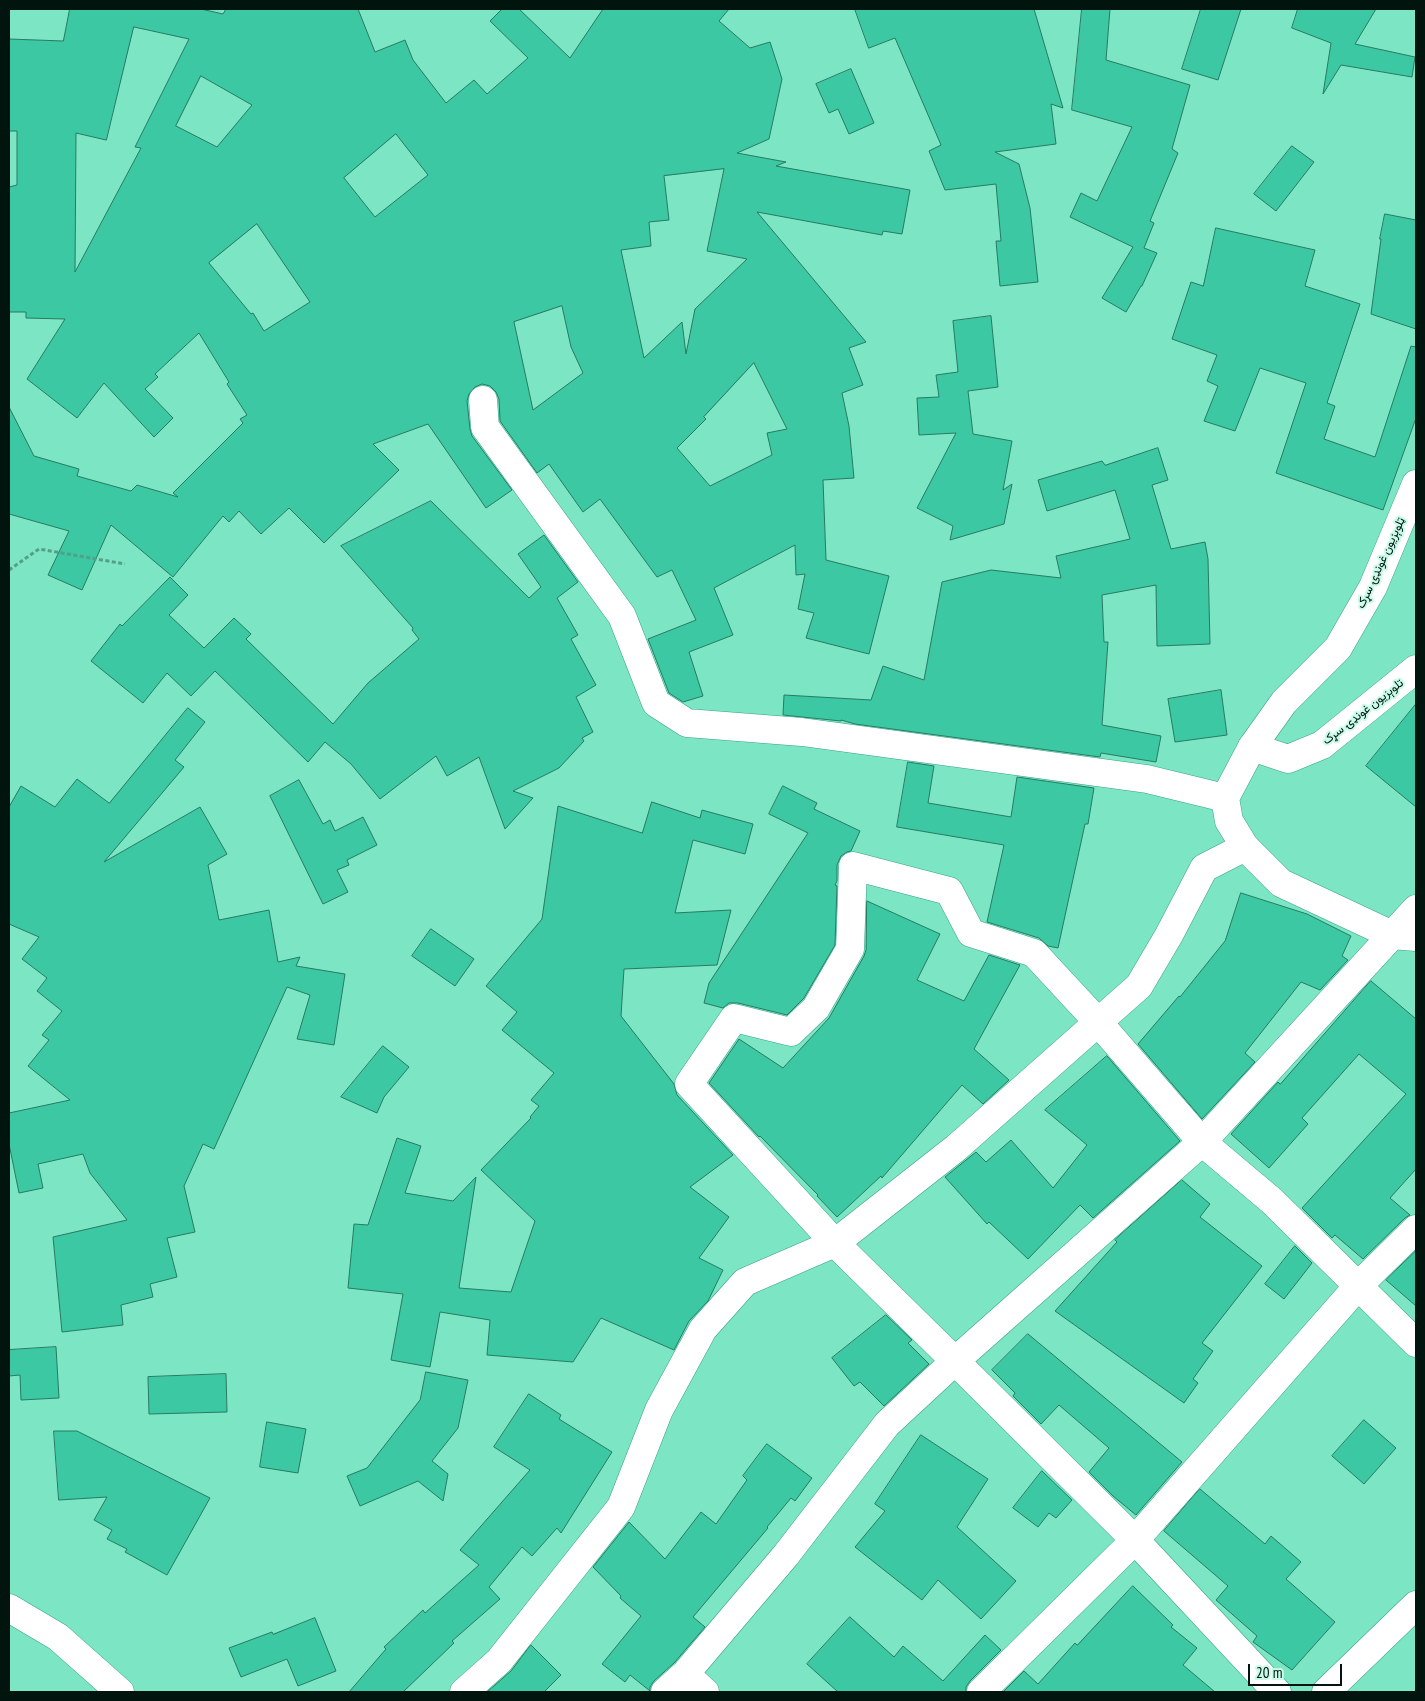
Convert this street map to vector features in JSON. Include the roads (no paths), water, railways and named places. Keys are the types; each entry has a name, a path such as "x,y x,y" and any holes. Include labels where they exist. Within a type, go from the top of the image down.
{"street":[{"path":"483,400 485,427 622,616 656,703 687,723 802,732 1147,779 1225,798 1229,821 1245,847 1281,883 1404,936"},
{"name":"ټلوېزيون غونډۍ سړک","path":"1225,798 1252,747 1284,702 1338,648 1373,587 1416,484"},
{"name":"تلوېزيون غونډۍ سړک","path":"1252,747 1288,759 1322,745 1416,669"},
{"path":"464,1692 499,1661 621,1507 659,1410 703,1329 745,1282 835,1243 956,1148 1139,986 1204,868 1245,847"},
{"path":"1277,1692 1135,1540 835,1243 689,1084 734,1018 791,1032 816,1008 850,949 853,866 949,891 971,933 1034,953 1098,1022 1202,1142 1272,1201 1416,1343"},
{"path":"665,1692 685,1674 786,1555 887,1424 955,1361 1202,1142 1404,936 1416,909"},
{"path":"981,1692 1135,1540 1358,1286 1416,1229"},
{"path":"1326,1692 1416,1605"},
{"path":"9,1608 58,1637 120,1692"},
{"path":"685,1674 705,1692"}]}
